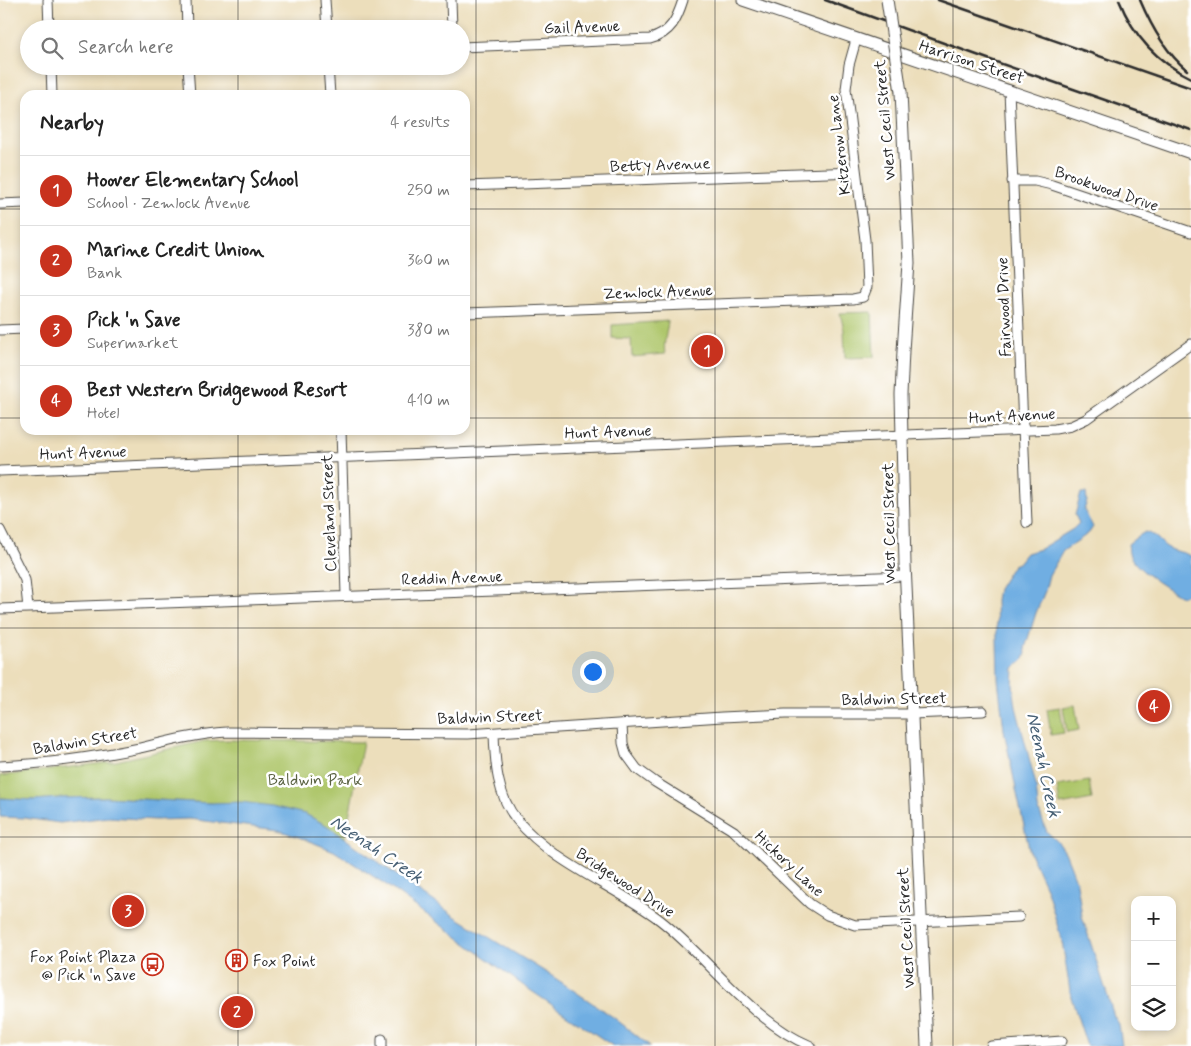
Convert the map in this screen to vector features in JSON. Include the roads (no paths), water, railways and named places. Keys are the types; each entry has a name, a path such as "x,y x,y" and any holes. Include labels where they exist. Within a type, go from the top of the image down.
{"main road":[{"name":"Harrison Street","path":"742,0 1191,153"},
{"name":"West Cecil Street","path":"887,0 901,92 910,263 901,395 905,576 927,1046"}],"street":[{"path":"48,0 49,20"},
{"path":"186,0 187,20"},
{"path":"326,0 327,20"},
{"path":"451,0 452,20"},
{"name":"Gail Avenue","path":"470,47 650,39 664,34 670,29 678,17 683,0"},
{"name":"Kitzerow Lane","path":"853,299 863,297 867,287 865,240 846,89 849,65 856,40"},
{"path":"51,75 52,90"},
{"path":"189,75 190,90"},
{"path":"329,75 330,90"},
{"name":"Fairwood Drive","path":"1008,90 1027,523"},
{"name":"Betty Avenue","path":"470,186 856,172"},
{"name":"Brookwood Drive","path":"1012,181 1035,181 1052,184 1191,232"},
{"path":"0,204 20,203"},
{"name":"Zemlock Avenue","path":"470,313 853,299"},
{"path":"0,330 20,330"},
{"name":"Hunt Avenue","path":"0,471 1063,428 1086,419 1191,344"},
{"name":"Cleveland Street","path":"341,435 346,595"},
{"path":"0,530 24,580 28,608"},
{"name":"Reddin Avenue","path":"0,609 905,576"},
{"name":"Baldwin Street","path":"0,766 95,755 205,733 468,734 785,714 912,714 983,711"},
{"name":"Hickory Lane","path":"622,724 623,743 626,754 637,769 734,831 810,904 827,915 855,925 1019,917"},
{"name":"Bridgewood Drive","path":"494,733 497,770 501,787 507,803 516,818 531,835 550,851 655,917 683,939 776,1028 799,1042 811,1046"},
{"path":"991,1046 1062,1040"}],"water":[{"path":"1081,493 1086,493 1087,501 1084,510 1093,527 1089,533 1063,551 1049,575 1025,648 1024,659 1014,668 1013,685 1016,707 1036,785 1038,808 1047,832 1065,852 1077,883 1082,916 1114,1016 1119,1024 1122,1046 1087,1046 1071,997 1062,941 1047,890 1030,853 1004,730 998,679 996,600 998,589 1013,565 1018,563 1026,553 1040,549 1073,529 1079,523 1075,515"},
{"path":"1145,532 1154,536 1168,548 1191,556 1191,593 1181,596 1153,579 1134,562 1129,555 1128,544"},
{"path":"106,797 210,803 241,802 272,806 305,814 326,825 456,917 552,976 613,1017 650,1046 613,1046 524,986 385,884 334,851 307,840 278,830 189,819 155,820 108,817 60,823 0,817 0,798 34,800"}],"railway":[{"path":"825,0 1191,130"},
{"path":"938,0 1191,88"},
{"path":"1119,0 1131,25 1157,56 1191,78"},
{"path":"1140,0 1159,38 1187,70"}],"place":[{"name":"Hoover Elementary School","path":"707,351"},
{"name":"Best Western Bridgewood Resort","path":"1154,706"},
{"name":"Pick 'n Save","path":"128,911"},
{"name":"Fox Point","path":"237,960"},
{"name":"Fox Point Plaza @ Pick 'n Save","path":"152,965"},
{"name":"Marine Credit Union","path":"237,1012"}],"water label":[{"name":"Neenah Creek","path":"1044,765"},
{"name":"Neenah Creek","path":"377,849"}],"park label":[{"name":"Baldwin Park","path":"315,779"}]}
